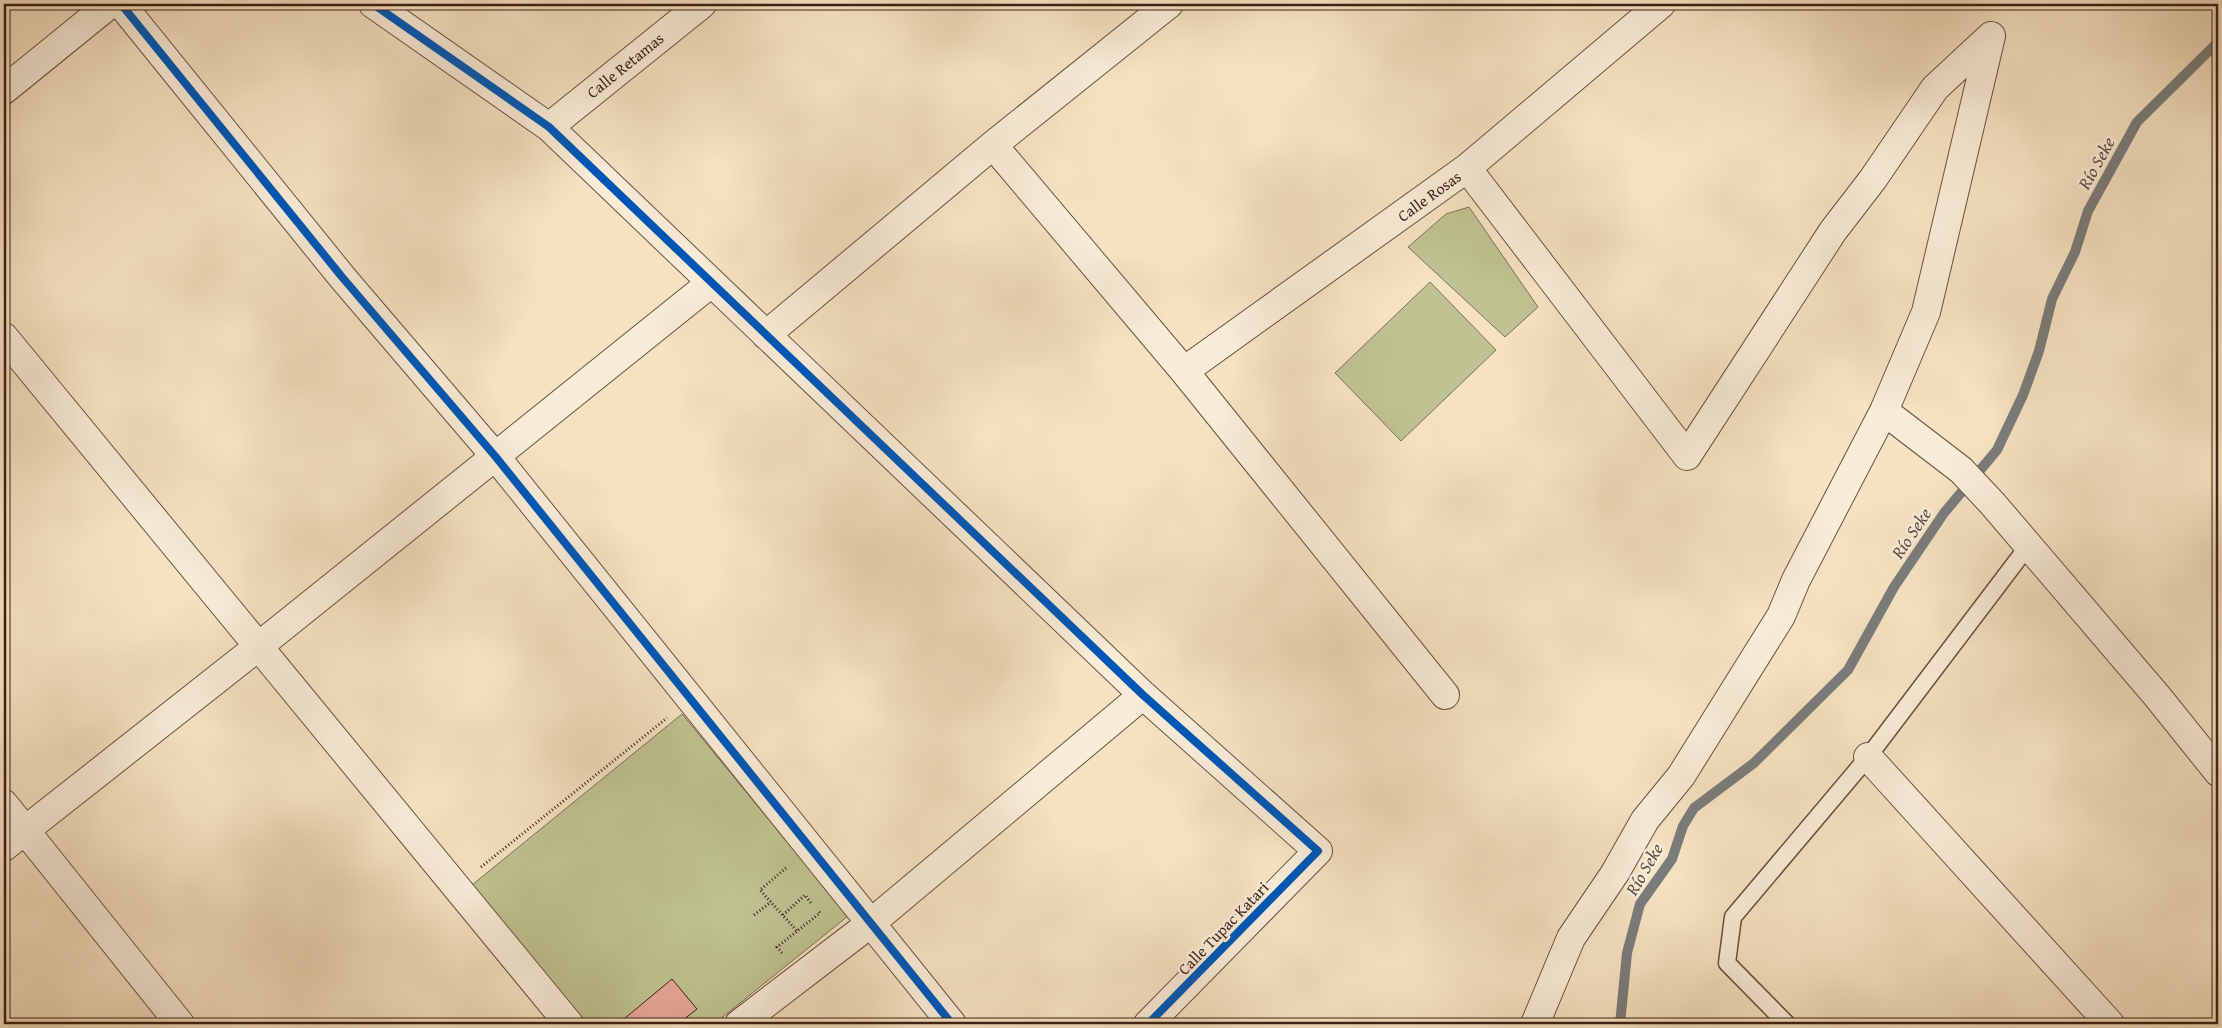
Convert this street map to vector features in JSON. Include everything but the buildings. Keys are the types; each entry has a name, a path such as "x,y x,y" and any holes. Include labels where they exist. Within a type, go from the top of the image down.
{"street":[{"path":"4,90 110,4"},
{"path":"121,4 342,277 495,456 952,1024"},
{"path":"373,4 549,127 1143,695 871,923 739,1024"},
{"name":"Calle Retamas","path":"549,127 702,4"},
{"path":"766,335 992,145 1169,4"},
{"name":"Calle Rosas","path":"1184,371 1467,168 1660,4"},
{"path":"1467,168 1686,456 1833,231 1873,179 1935,88 1991,36 1926,312 1884,411 1796,580 1781,616 1681,776 1645,820 1615,873 1571,938 1535,1024"},
{"path":"992,145 1184,371 1445,695"},
{"path":"4,847 259,646 711,283"},
{"path":"4,337 569,1024"},
{"path":"1884,411 1961,470 1992,503 2157,696 2218,772"},
{"name":"Calle Tupac Katari","path":"1143,695 1318,851 1148,1024"},
{"path":"1868,757 2110,1024"},
{"path":"4,804 180,1024"}],"lane":[{"path":"1787,1024 1726,963 1733,917 1868,757 2028,546"}],"path":[{"path":"457,886 690,700"},
{"path":"790,864 760,890 797,931"},
{"path":"783,916 805,896 820,913 777,947 787,959"},
{"path":"754,915 770,902"}],"green space":[{"path":"1469,207 1538,307 1505,337 1408,247 1446,214"},
{"path":"1430,282 1496,350 1401,441 1335,373"},
{"path":"682,714 848,916 714,1024 587,1024 472,885"}],"waterway":[{"name":"Río Seke","path":"1620,1024 1627,953 1640,904 1672,859 1683,826 1694,808 1754,763 1848,670 1894,587 1944,513 1997,450 2023,395 2039,351 2052,299 2075,252 2088,211 2137,122 2218,42"}],"cycle path":[{"path":"121,4 342,277 495,456 952,1024"},
{"path":"373,4 549,127 1143,695 1318,851 1148,1024"}]}
